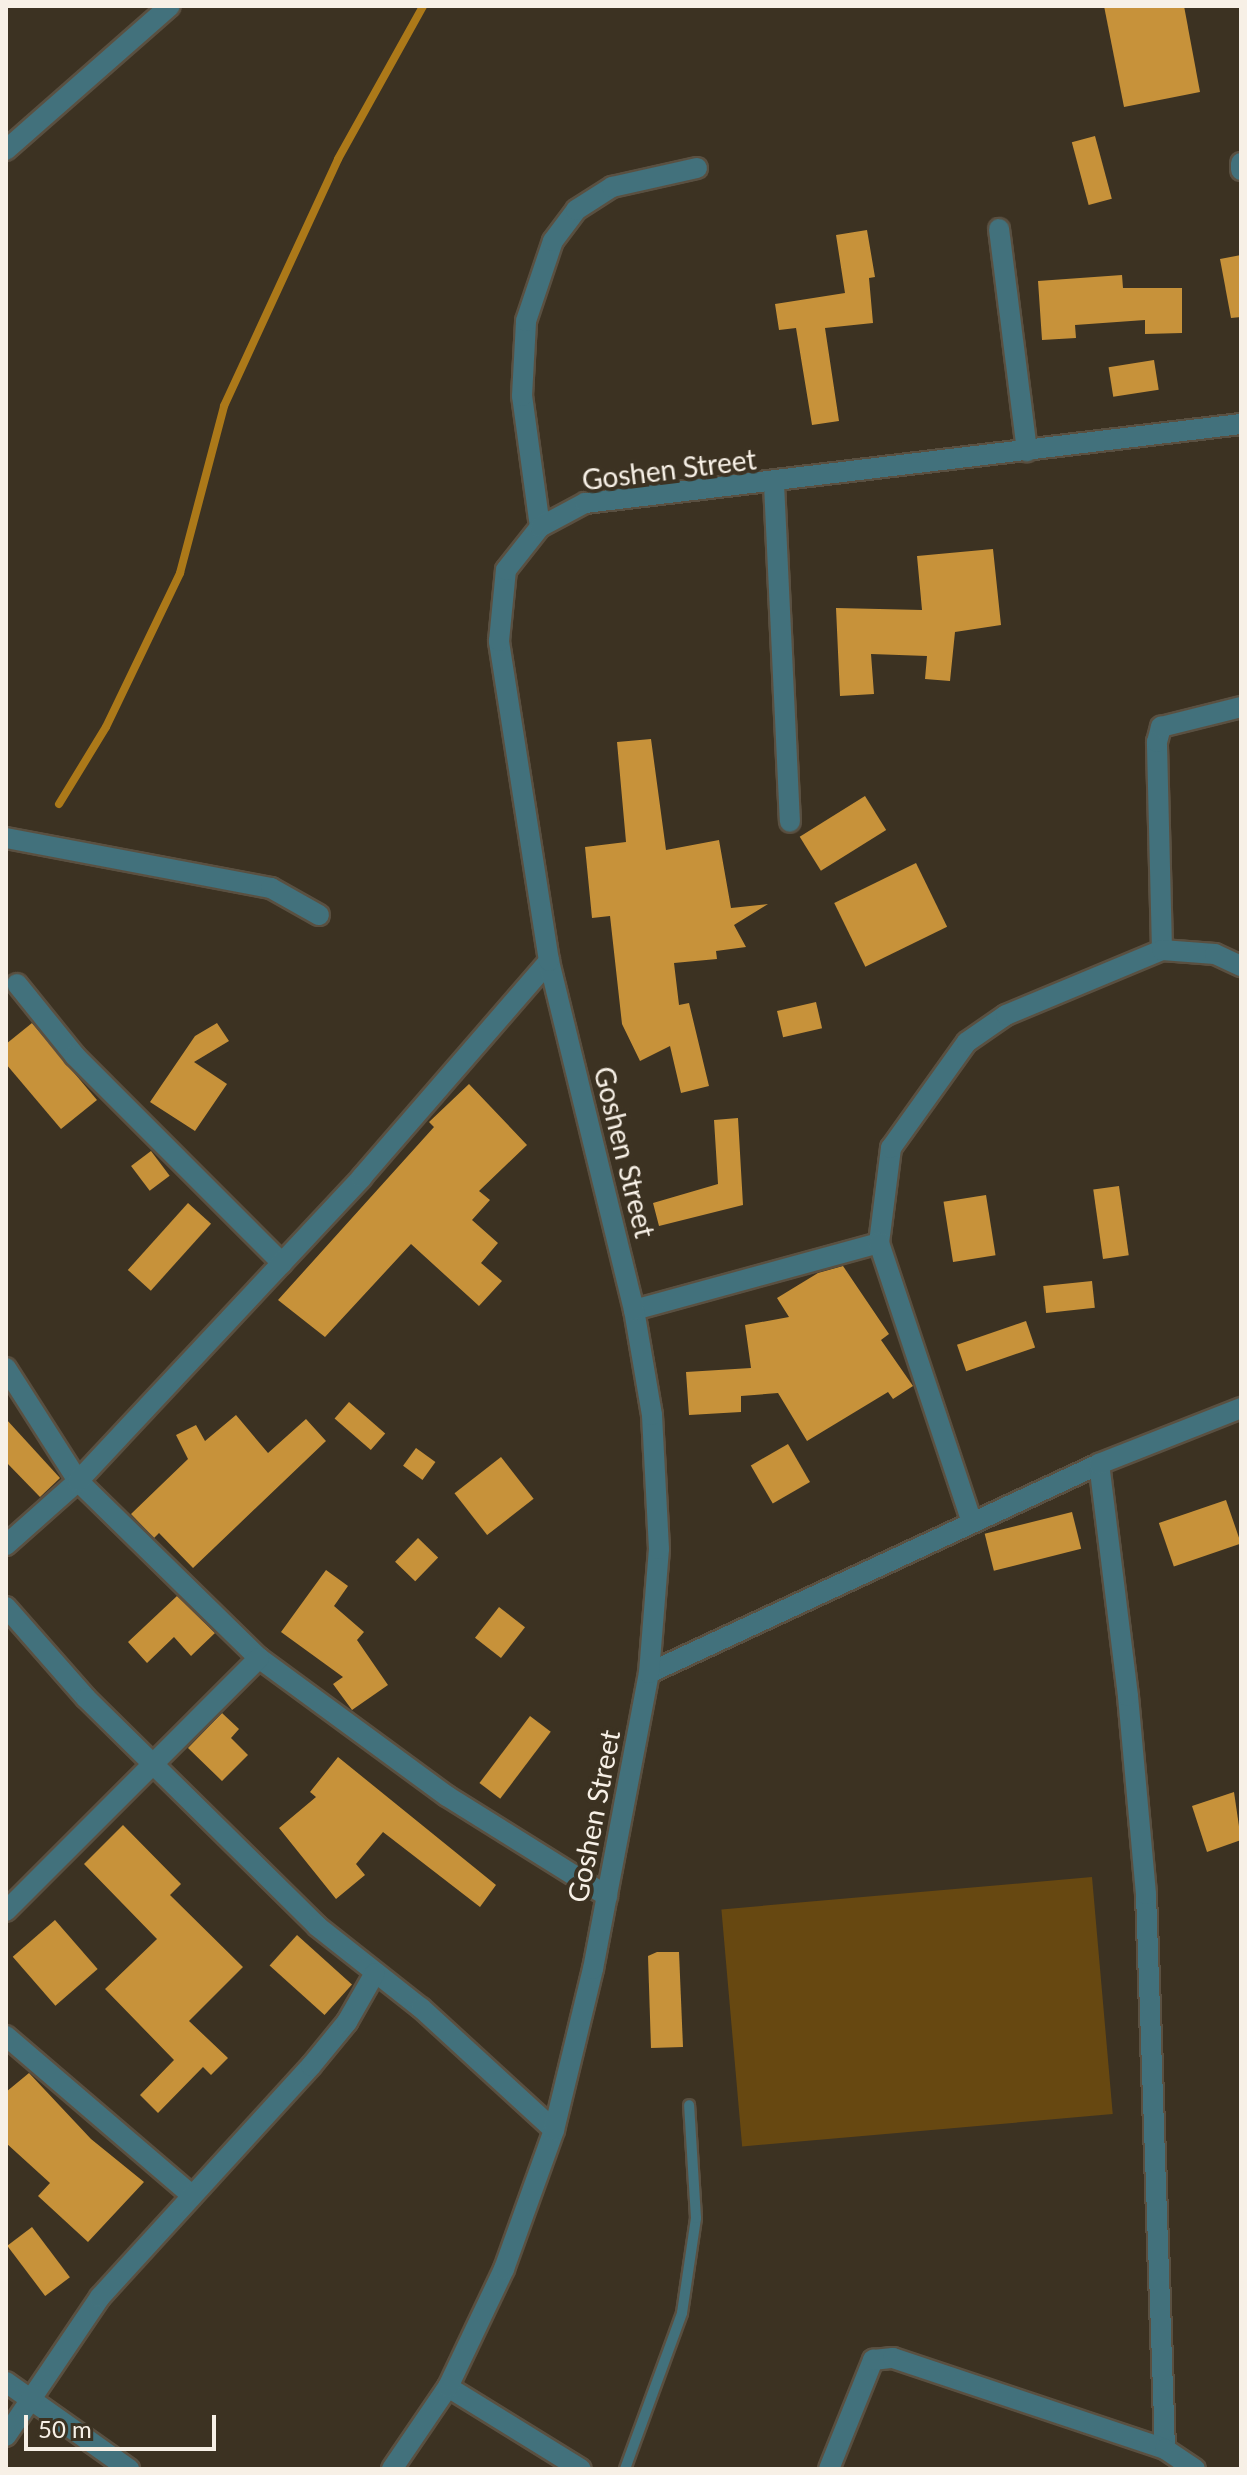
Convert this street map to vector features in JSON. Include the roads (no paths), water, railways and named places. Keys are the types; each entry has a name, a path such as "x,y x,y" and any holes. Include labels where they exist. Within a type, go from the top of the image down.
{"street":[{"path":"6,150 170,6"},
{"path":"1241,163 1241,170"},
{"path":"540,527 522,396 526,321 553,241 576,210 612,187 697,168"},
{"path":"999,229 1027,451"},
{"name":"Goshen Street","path":"392,2469 448,2387 504,2269 554,2130 607,1896 649,1673 659,1549 652,1415 634,1310 549,961 499,641 506,570 540,527 585,503 774,484 1241,424"},
{"path":"774,484 790,822"},
{"path":"1162,950 1157,742 1161,727 1241,707"},
{"path":"6,838 271,888 319,915"},
{"path":"971,1520 879,1243 891,1148 967,1042 1006,1015 1162,950 1215,954 1241,966"},
{"path":"6,1545 78,1481 282,1263 549,961"},
{"path":"17,984 75,1056 282,1263"},
{"path":"634,1310 879,1243"},
{"path":"6,1368 78,1481 259,1658 435,1788 607,1896"},
{"path":"649,1673 971,1520 1099,1464 1241,1408"},
{"path":"1099,1464 1146,1894 1165,2449"},
{"path":"6,1607 86,1698 317,1926 421,2008 554,2130"},
{"path":"6,1911 259,1658"},
{"path":"6,2436 28,2399 100,2297 189,2193 311,2066 347,2022 375,1973"},
{"path":"6,2036 189,2193"},
{"path":"829,2469 873,2360 893,2358 1165,2449 1195,2469"},
{"path":"6,2382 129,2469"},
{"path":"448,2387 581,2469"}],"lane":[{"path":"625,2469 682,2313 696,2218 689,2105"}],"waterway":[{"path":"59,804 106,727 180,573 224,406 338,159 423,6"}]}
